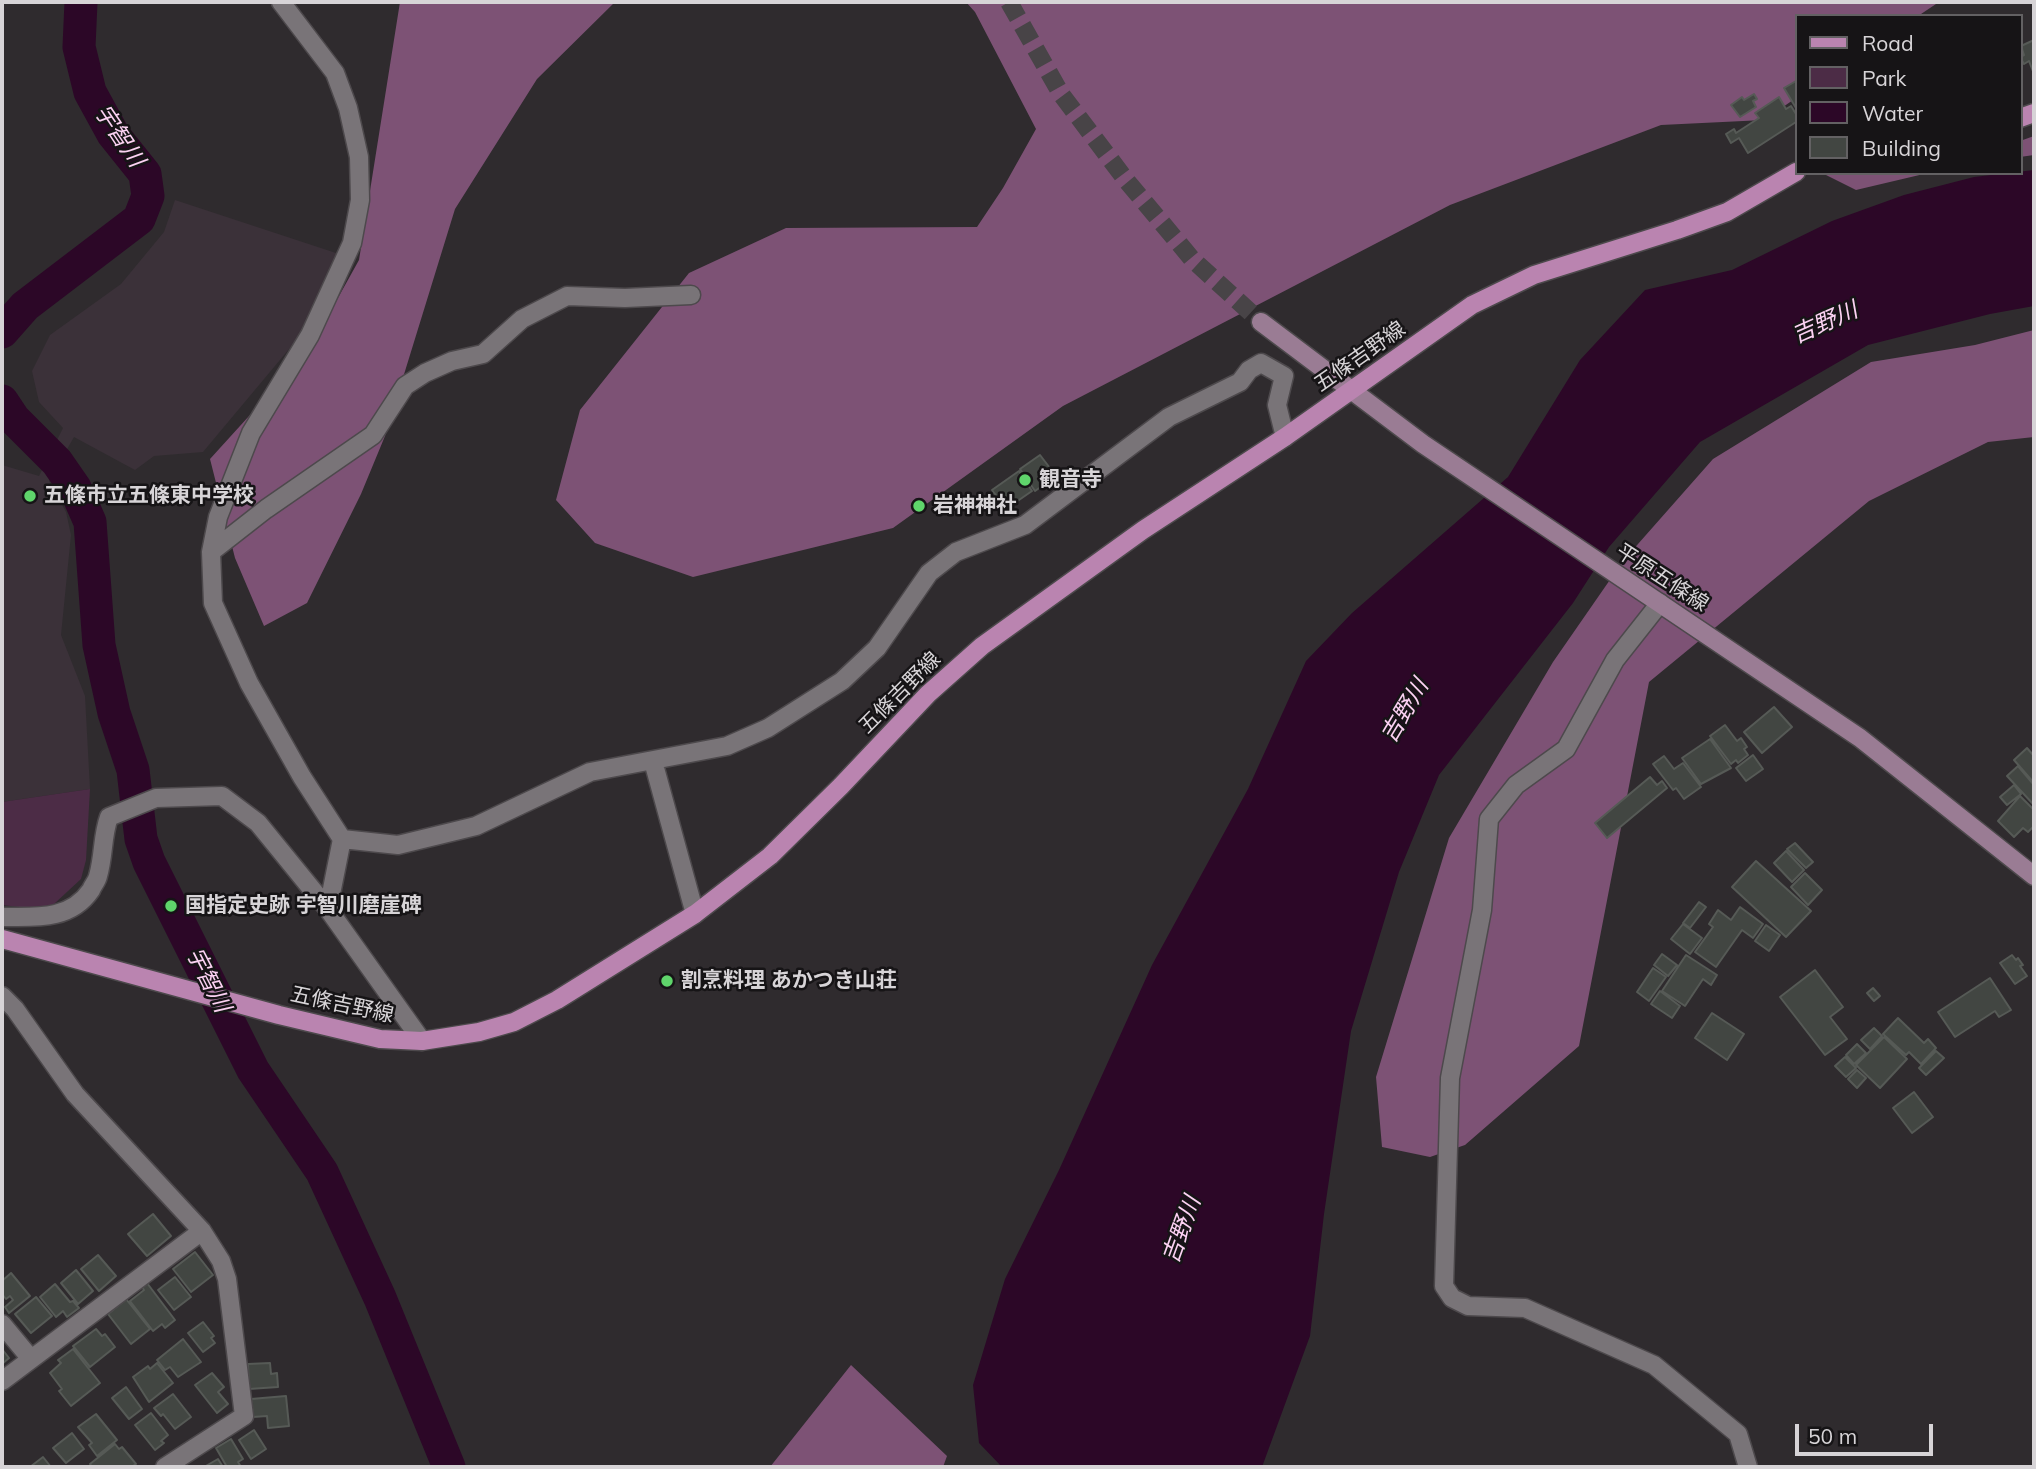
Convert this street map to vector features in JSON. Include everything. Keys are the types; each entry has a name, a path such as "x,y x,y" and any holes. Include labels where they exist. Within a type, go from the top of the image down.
{"main road":[{"name":"五條吉野線","path":"2,939 279,1015 380,1039 422,1041 479,1032 514,1022 557,1000 695,914 770,856 928,694 982,646 1143,530 1285,437 1472,305 1534,275 1727,212 1794,173"},
{"name":"平原五條線","path":"1261,322 1423,444 1860,738 2034,876"}],"street":[{"path":"281,2 335,73 348,108 359,157 360,200 352,243 310,335 251,433 218,517 211,552 213,603 249,683 302,777 342,839 328,909"},
{"path":"211,552 266,509 373,435 405,386 452,360 483,354 522,319 533,313 567,296 625,298 691,295"},
{"path":"342,839 398,845 476,826 590,772 727,746 768,728 842,681 877,648 929,573 956,552 1025,526 1168,417 1240,382 1249,370 1261,363 1284,376 1277,405 1285,437"},
{"path":"1660,603 1615,660 1566,749 1516,785 1489,819 1482,910 1450,1077 1444,1286 1452,1298 1468,1306 1525,1308 1654,1365 1738,1434 1748,1467"},
{"path":"653,761 695,914"},
{"path":"2,917 38,918 64,913 86,897 98,878 104,830 109,817 156,798 222,796 258,823 328,909 422,1041"},
{"path":"2,996 15,1009 75,1094 202,1231 221,1261 227,1279 244,1416 165,1467"},
{"path":"2,1381 202,1231"},
{"path":"2,1324 31,1359"}],"shaded area":[{"path":"400,2 615,2 537,79 455,209 385,436 361,494 307,603 264,626 235,558 210,459 309,350 359,260"},
{"path":"966,2 1939,2 1921,14 1794,14 1794,99 1764,120 1661,125 1450,205 1063,406 893,528 693,577 595,543 556,500 580,410 689,273 786,228 977,227 1003,188 1036,129 975,12"},
{"path":"2034,136 2034,155 2022,157 2022,140"},
{"path":"1826,175 1920,175 1856,190"},
{"name":"五條市立五條東中学校","path":"175,200 339,254 300,336 203,452 154,456 135,470 74,437 49,481 66,512 71,535 61,635 85,696 90,789 2,802 2,465 39,476 63,428 39,402 32,371 50,335 121,284 164,232"},
{"path":"2034,330 2034,437 1988,442 1869,501 1649,682 1579,1046 1465,1145 1430,1157 1382,1147 1376,1077 1449,838 1553,662 1623,561 1713,459 1871,362 1975,345"},
{"path":"851,1365 947,1456 943,1467 770,1467"}],"green space":[{"path":"90,789 86,860 81,879 54,904 36,909 2,905 2,802"}],"water":[{"name":"吉野川","path":"2034,170 2034,306 1990,314 1868,345 1700,442 1609,547 1573,603 1439,775 1399,872 1351,1031 1324,1214 1310,1336 1262,1467 1002,1467 979,1443 973,1385 1005,1279 1059,1170 1152,965 1248,789 1306,661 1352,613 1508,477 1580,360 1645,290 1732,270 1832,221 1904,195 1974,177 2022,175 2022,171"}],"building":[{"path":"2034,40 2034,74 2029,61 2024,64 2022,60 2022,46"},
{"path":"1794,82 1794,105 1784,88"},
{"path":"1754,94 1757,99 1753,101 1756,107 1740,117 1731,105 1742,97 1744,100"},
{"path":"1779,97 1786,109 1791,106 1794,111 1794,123 1748,153 1739,138 1731,143 1726,134 1734,129 1736,133 1759,118 1755,113"},
{"path":"1040,455 1056,476 1035,491 1020,469"},
{"path":"1019,471 1032,491 1006,509 992,490"},
{"path":"1774,707 1792,727 1762,753 1744,732"},
{"path":"1725,725 1737,741 1741,738 1747,747 1744,749 1748,755 1738,763 1736,760 1731,764 1710,736"},
{"path":"1710,739 1731,768 1701,784 1682,758"},
{"path":"2027,748 2034,756 2034,783 2014,760"},
{"path":"1753,755 1763,769 1746,781 1736,768"},
{"path":"1664,756 1674,769 1683,763 1701,787 1684,799 1676,788 1673,790 1653,764"},
{"path":"2018,766 2034,785 2034,805 2007,776"},
{"path":"1650,777 1657,785 1662,781 1667,788 1607,838 1595,823"},
{"path":"2014,785 2021,794 2007,805 2000,797"},
{"path":"2020,796 2034,810 2034,826 2028,832 2023,828 2014,837 1998,821"},
{"path":"1795,843 1813,862 1806,868 1787,849"},
{"path":"1786,851 1804,870 1792,882 1774,863"},
{"path":"1756,861 1811,911 1786,937 1732,887"},
{"path":"1805,873 1822,890 1808,905 1791,887"},
{"path":"1699,902 1706,907 1690,928 1683,923"},
{"path":"1740,907 1763,924 1753,938 1742,930 1716,967 1695,952 1713,927 1709,924 1718,910 1731,920"},
{"path":"1683,924 1702,938 1690,954 1671,939"},
{"path":"1766,925 1780,935 1769,951 1755,941"},
{"path":"1662,954 1677,965 1668,976 1654,965"},
{"path":"1686,955 1717,975 1711,985 1703,979 1685,1006 1662,991"},
{"path":"2012,955 2023,965 2020,966 2027,976 2015,984 2000,963"},
{"path":"1653,968 1666,977 1649,1001 1637,992"},
{"path":"1815,970 1843,1007 1830,1017 1847,1039 1825,1055 1780,997"},
{"path":"1990,978 2011,1010 1999,1017 1995,1011 1955,1037 1938,1012"},
{"path":"1873,988 1880,996 1874,1001 1867,993"},
{"path":"1660,991 1680,1006 1672,1018 1651,1004"},
{"path":"1712,1013 1744,1034 1727,1060 1695,1038"},
{"path":"1898,1018 1924,1043 1928,1039 1936,1048 1921,1064 1909,1052 1906,1055 1883,1034"},
{"path":"1874,1028 1882,1036 1870,1049 1861,1040"},
{"path":"1884,1037 1907,1059 1880,1088 1856,1065"},
{"path":"1857,1044 1866,1053 1854,1064 1846,1055"},
{"path":"1936,1051 1944,1058 1926,1075 1919,1068"},
{"path":"1845,1057 1856,1068 1846,1077 1835,1066"},
{"path":"1857,1070 1866,1078 1857,1088 1848,1079"},
{"path":"1914,1092 1933,1117 1912,1133 1893,1108"},
{"path":"153,1214 171,1236 147,1256 128,1234"},
{"path":"195,1252 213,1275 191,1292 173,1269"},
{"path":"98,1255 116,1276 99,1291 81,1269"},
{"path":"76,1270 93,1291 78,1304 61,1283"},
{"path":"11,1273 30,1296 9,1313 5,1307 13,1300 10,1296 6,1299 2,1294 2,1281"},
{"path":"175,1277 191,1297 174,1310 158,1290"},
{"path":"147,1283 175,1320 165,1328 162,1324 153,1331 130,1301 144,1290 142,1287"},
{"path":"55,1284 70,1302 73,1301 79,1308 67,1317 63,1311 56,1317 40,1297"},
{"path":"36,1297 52,1316 31,1333 15,1314"},
{"path":"126,1299 150,1329 131,1344 108,1314"},
{"path":"203,1322 214,1336 211,1338 215,1343 203,1352 188,1333"},
{"path":"96,1329 102,1336 105,1334 115,1347 90,1367 73,1346"},
{"path":"183,1339 201,1362 178,1377 170,1367 165,1370 157,1360"},
{"path":"2,1349 9,1358 2,1364"},
{"path":"73,1349 100,1383 71,1406 50,1373 61,1363 58,1360"},
{"path":"157,1363 173,1383 149,1402 133,1377"},
{"path":"270,1363 271,1374 277,1373 278,1387 249,1389 248,1364"},
{"path":"212,1373 224,1387 218,1392 228,1404 217,1413 195,1385"},
{"path":"126,1387 142,1409 129,1419 112,1398"},
{"path":"173,1394 191,1417 175,1429 163,1414 161,1416 154,1408"},
{"path":"286,1396 289,1426 268,1428 267,1416 253,1417 251,1399"},
{"path":"151,1413 168,1435 161,1441 164,1443 155,1450 135,1425"},
{"path":"96,1414 117,1440 97,1456 89,1445 92,1443 78,1427"},
{"path":"254,1430 266,1449 251,1459 239,1440"},
{"path":"72,1433 84,1449 66,1463 53,1448"},
{"path":"231,1439 243,1459 238,1462 241,1467 227,1467 216,1448"},
{"path":"115,1444 119,1449 122,1447 136,1464 131,1467 92,1467 90,1464"},
{"path":"43,1457 51,1467 30,1467"},
{"path":"218,1459 223,1467 204,1467"}],"waterway":[{"name":"宇智川","path":"2,332 25,306 139,219 148,196 145,174 113,134 90,92 79,47 81,2"},
{"name":"宇智川","path":"2,401 14,419 57,462 75,488 90,522 99,645 114,713 133,770 141,839 149,862 253,1070 322,1172 380,1298 449,1467"}],"tunnel":[{"path":"1009,2 1061,94 1126,180 1192,259 1261,322"}],"place":[{"name":"観音寺","path":"1025,480"},
{"name":"五條市立五條東中学校","path":"30,496"},
{"name":"岩神神社","path":"919,506"},
{"name":"国指定史跡 宇智川磨崖碑","path":"171,906"},
{"name":"割烹料理 あかつき山荘","path":"667,981"}]}
